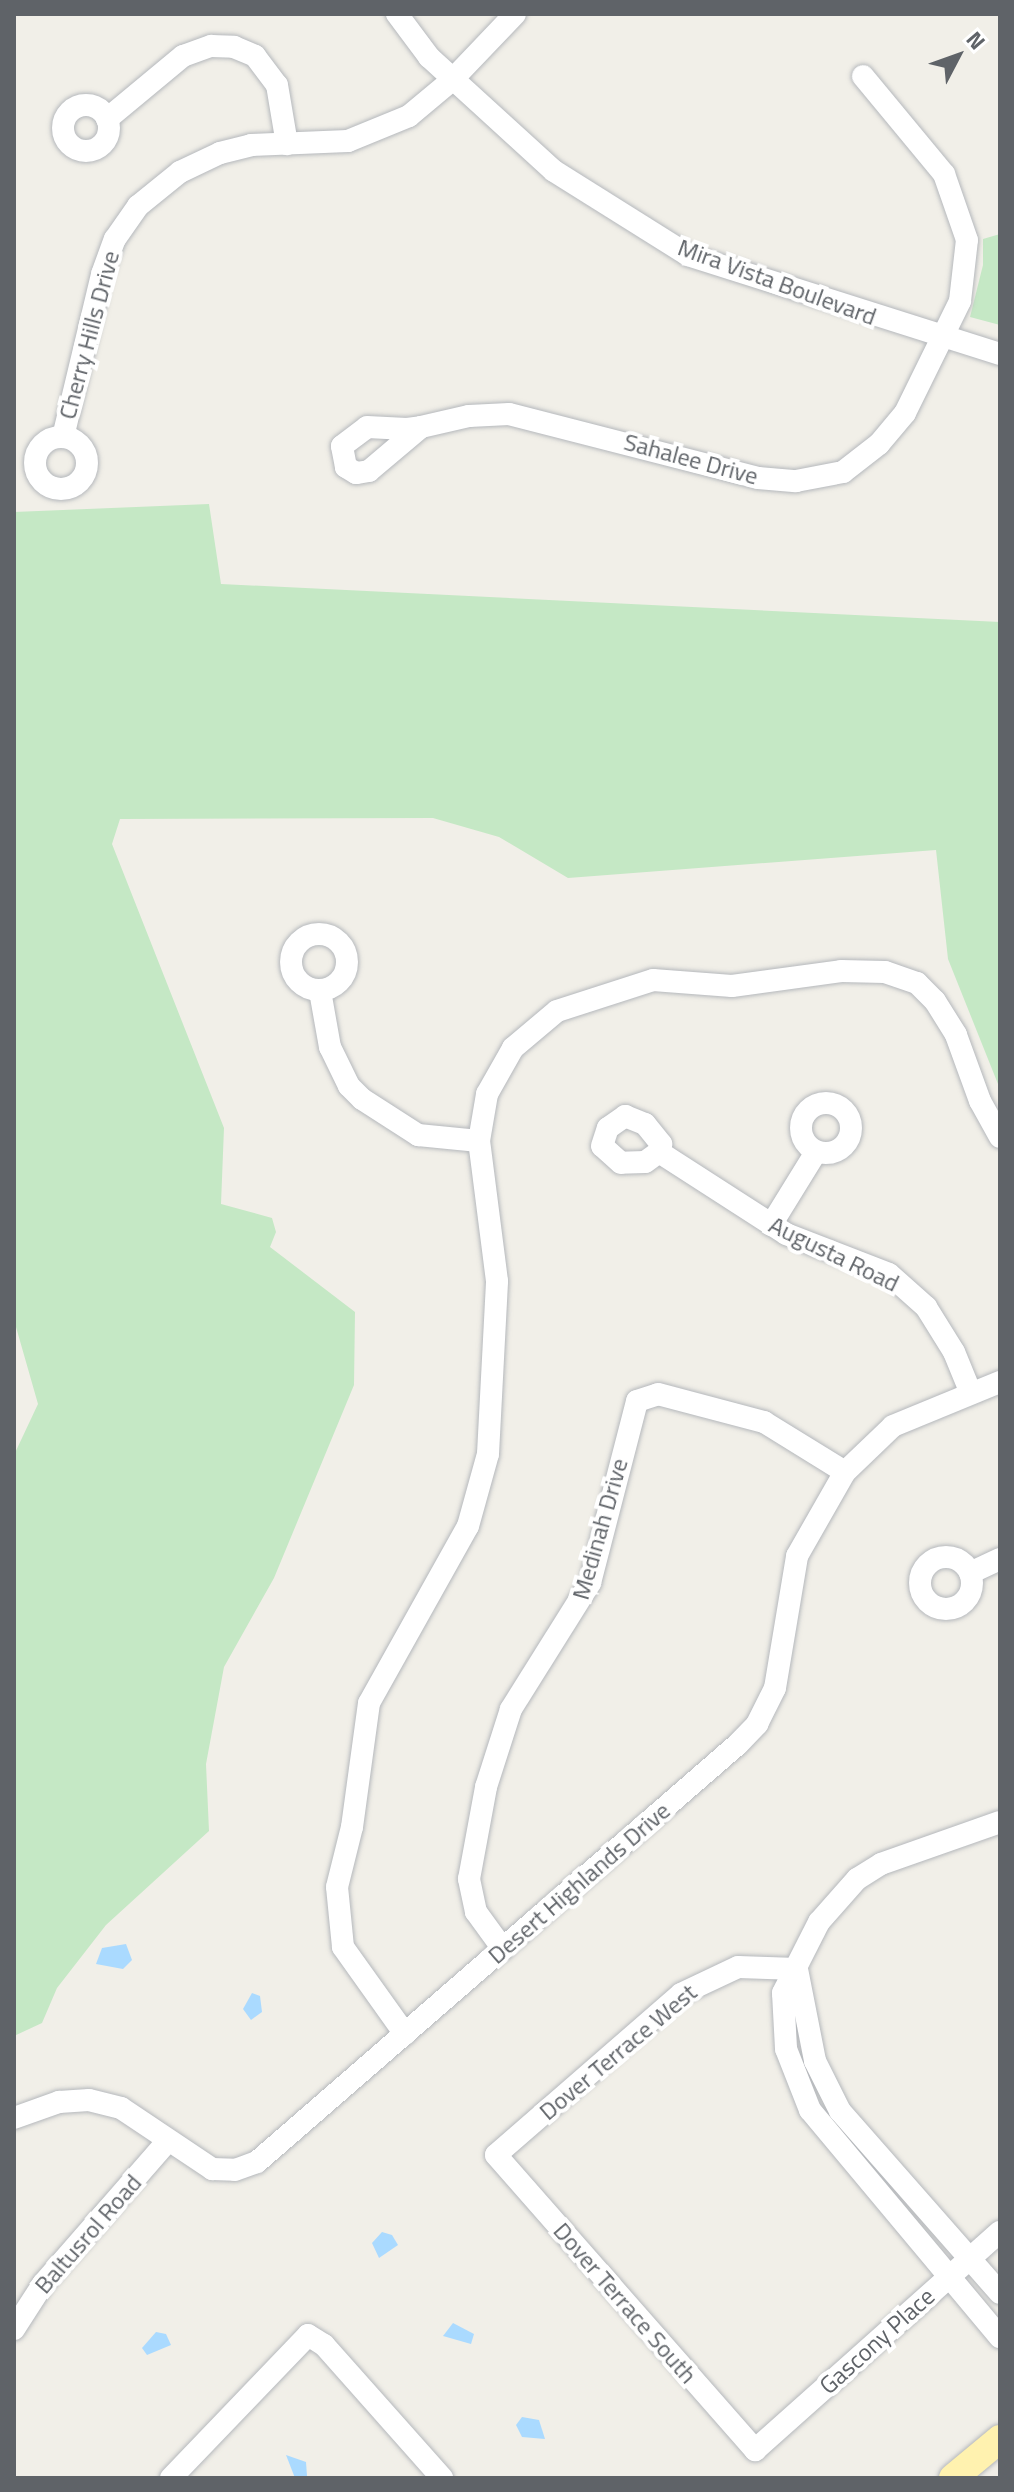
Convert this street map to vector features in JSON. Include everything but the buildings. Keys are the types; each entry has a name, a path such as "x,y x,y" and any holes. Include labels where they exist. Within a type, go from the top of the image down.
{"main road":[{"path":"953,2478 1000,2439"}],"street":[{"name":"Mira Vista Boulevard","path":"397,14 452,80 554,171 688,255 941,339 1000,354"},
{"name":"Cherry Hills Drive","path":"63,437 102,274 115,239 138,206 180,172 220,153 287,144 348,141 372,135 409,116 452,80 515,14"},
{"path":"107,119 183,56 211,46 234,47 255,56 277,85 287,144"},
{"name":"Sahalee Drive","path":"421,427 509,414 758,478 820,479 843,472 879,444 905,413 941,339 966,278 967,240 959,208 944,174 923,144 863,76"},
{"path":"405,2034 343,1947 337,1887 352,1827 369,1703 449,1567 468,1526 488,1454 497,1281 479,1141 481,1115 501,1067 527,1033 557,1011 653,980 732,986 841,971 885,972 917,983 935,1001 956,1035 980,1101 1000,1137"},
{"path":"320,991 337,1064 362,1099 418,1135 479,1141"},
{"name":"Augusta Road","path":"659,1152 771,1225 889,1274 909,1290 942,1331 970,1391"},
{"path":"771,1225 816,1152"},
{"name":"Desert Highlands Drive","path":"14,2118 59,2102 89,2100 121,2108 167,2142 212,2169 235,2170 257,2162 757,1724 775,1688 797,1556 845,1472 893,1426 970,1391 1000,1382"},
{"name":"Medinah Drive","path":"503,1949 476,1912 469,1879 486,1787 511,1709 590,1583 637,1401 658,1394 764,1422 845,1472"},
{"path":"970,1573 1000,1559"},
{"path":"1000,1822 881,1864 857,1879 819,1922 783,1993 786,2049 810,2110 1000,2337"},
{"name":"Dover Terrace West","path":"496,2155 681,1994 738,1967 797,1969"},
{"path":"797,1969 815,2061 834,2100 1000,2293"},
{"name":"Baltusrol Road","path":"14,2329 43,2284 167,2142"},
{"name":"Dover Terrace South","path":"496,2155 755,2450"},
{"name":"Gascony Place","path":"755,2450 1000,2232"},
{"path":"171,2478 250,2389 308,2335 324,2345 442,2478"}],"green space":[{"path":"1000,234 1000,325 970,317 983,265 983,239"},
{"path":"209,504 221,584 1000,622 1000,1089 948,959 936,850 568,878 499,837 433,818 120,819 112,844 224,1128 221,1204 272,1218 276,1232 270,1247 355,1312 354,1385 274,1578 224,1667 206,1764 209,1831 106,1925 57,1988 42,2023 14,2036 14,1455 38,1404 14,1320 14,512"}],"water":[{"path":"126,1944 132,1960 123,1969 96,1964 102,1948"},
{"path":"252,1993 260,1996 262,2012 251,2020 243,2009"},
{"path":"382,2232 392,2235 398,2245 379,2258 372,2243"},
{"path":"453,2323 474,2334 471,2344 443,2336"},
{"path":"156,2332 166,2334 171,2345 147,2355 142,2348"},
{"path":"522,2417 539,2420 545,2439 522,2437 516,2425"},
{"path":"286,2455 306,2462 307,2476 295,2478"}]}
